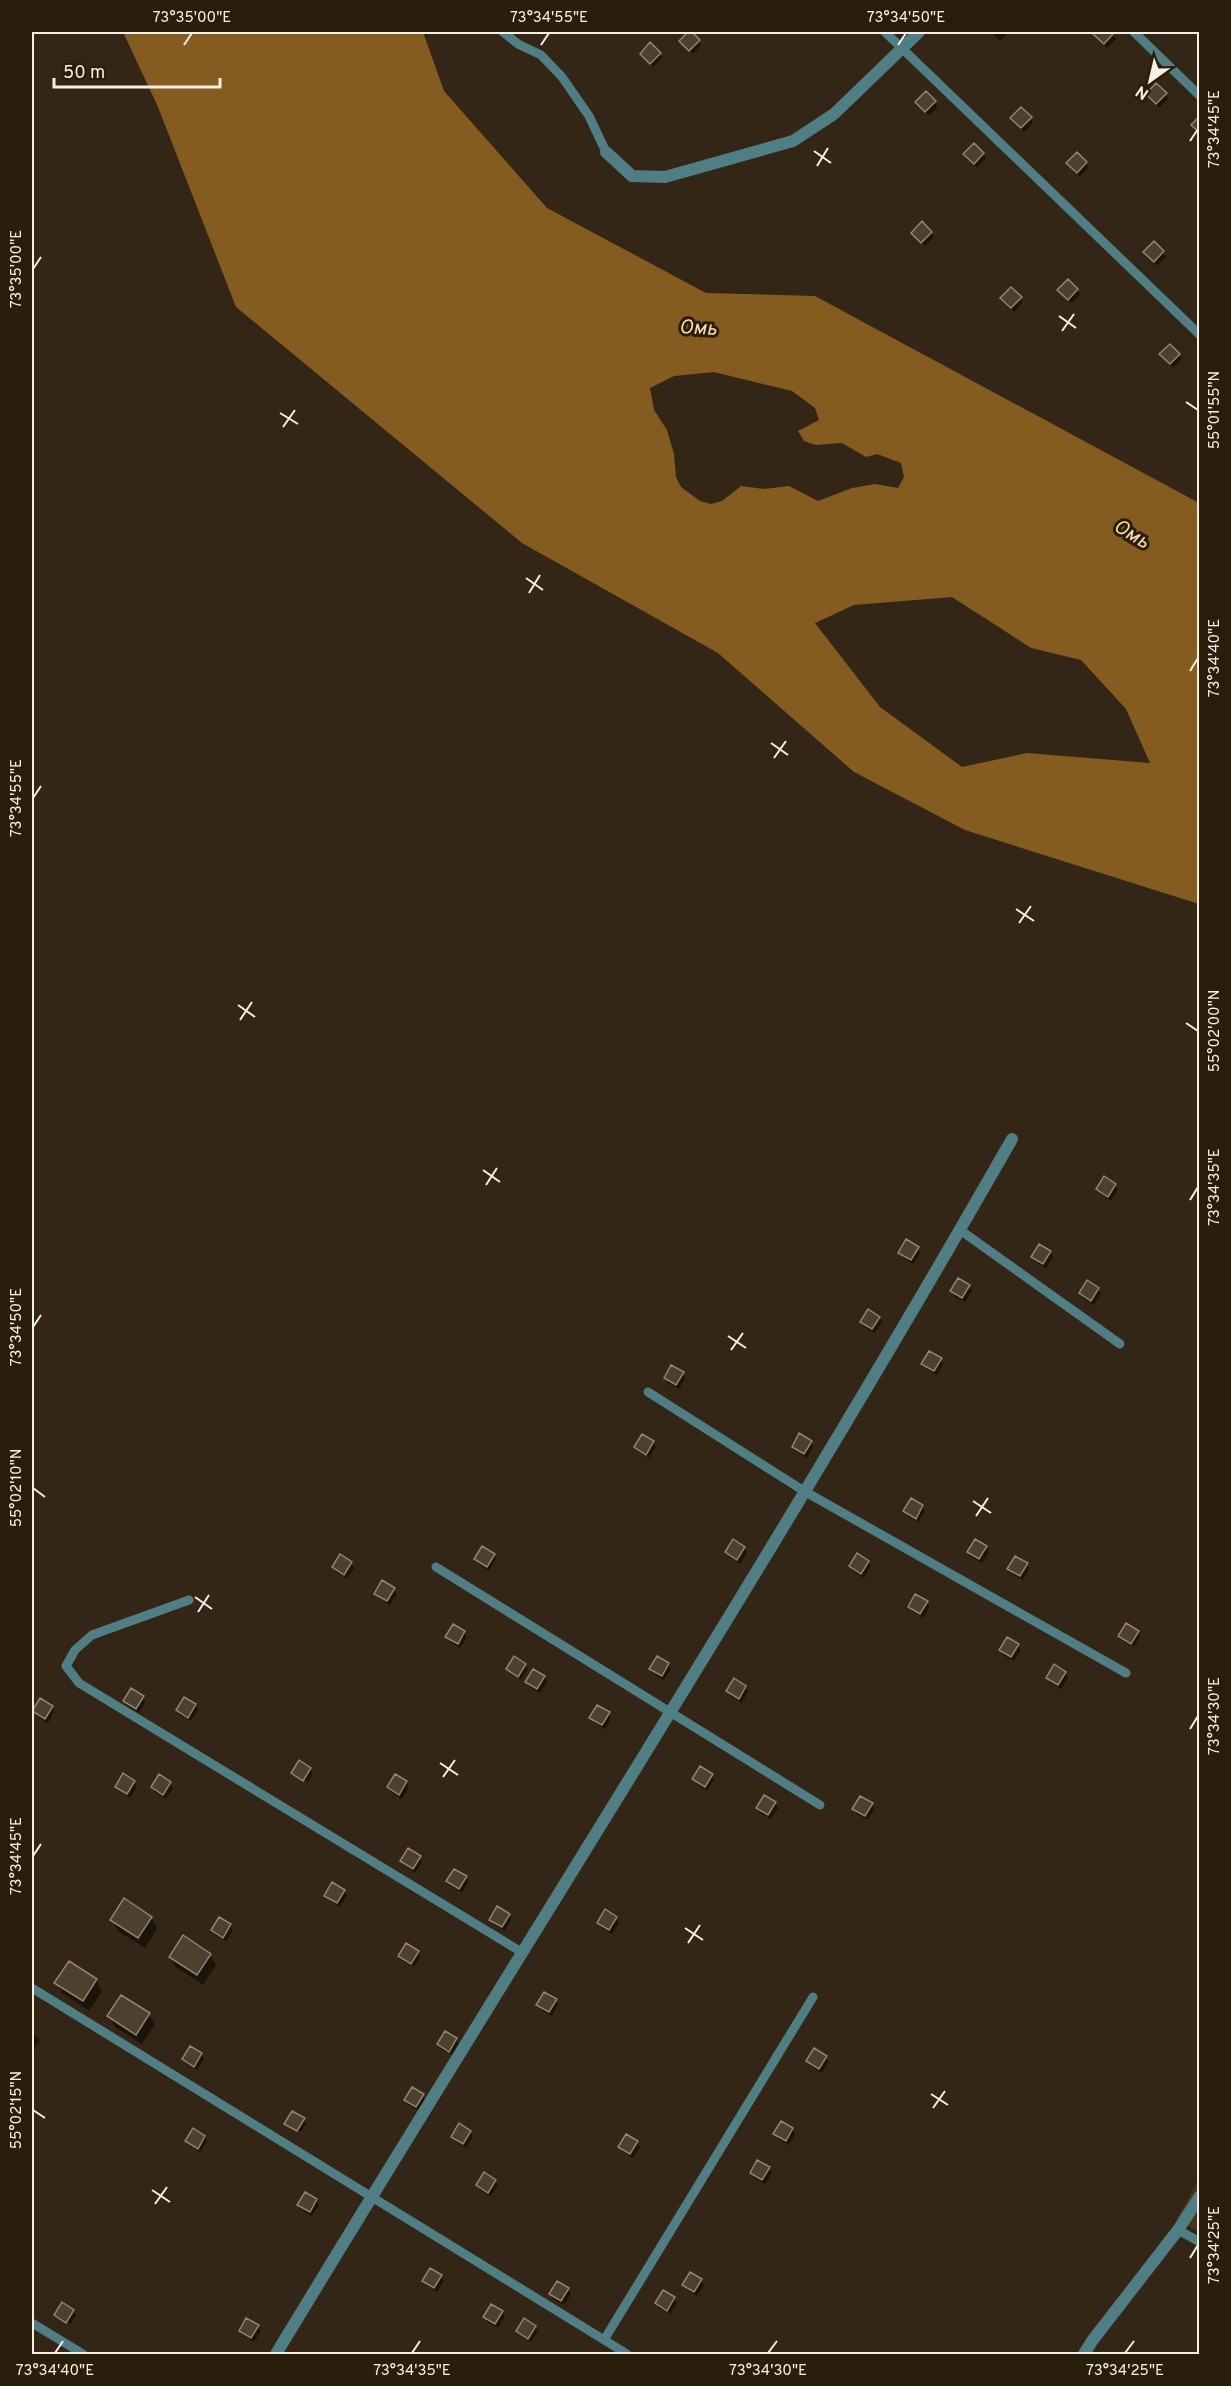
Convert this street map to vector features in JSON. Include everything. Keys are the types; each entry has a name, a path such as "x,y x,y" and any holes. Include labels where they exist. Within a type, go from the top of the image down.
{"street":[{"path":"606,152 632,176 665,177 793,141 834,114 919,32"},
{"path":"276,2355 371,2197 672,1712 1012,1139"},
{"path":"1084,2355 1098,2333 1179,2230 1200,2196"}],"lane":[{"path":"503,32 518,44 541,55 562,77 590,116 606,152"},
{"path":"885,32 1200,335"},
{"path":"1134,32 1200,96"},
{"path":"960,1230 1120,1344"},
{"path":"648,1392 804,1491 1126,1673"},
{"path":"436,1567 820,1805"},
{"path":"189,1600 92,1635 75,1650 66,1666 79,1683 523,1953"},
{"path":"32,1988 627,2355"},
{"path":"604,2340 813,1997"},
{"path":"1179,2230 1200,2242"},
{"path":"32,2323 83,2355"}],"shaded area":[{"path":"1199,2179 1199,2232 1177,2219"}],"water":[{"name":"Омь","path":"123,32 423,32 444,91 547,208 706,293 815,296 1199,503 1199,904 965,830 854,772 718,653 522,543 236,307 158,107","holes":["714,372 792,391 815,408 819,420 798,431 804,441 816,445 842,443 866,457 877,454 901,463 904,477 898,488 875,484 852,488 818,501 789,486 764,489 741,486 722,501 711,504 700,501 681,487 676,477 674,454 667,430 654,410 650,388 674,376","952,597 1031,648 1081,660 1126,709 1150,763 1027,753 962,767 880,707 815,623 854,605"]}],"building":[{"path":"688,32 692,32 700,40 689,51 679,41"},
{"path":"1096,32 1114,33 1104,44 1093,34"},
{"path":"650,42 661,53 650,64 640,54"},
{"path":"1156,83 1167,93 1156,104 1146,94"},
{"path":"926,91 936,101 925,112 915,102"},
{"path":"1021,107 1032,117 1021,128 1010,118"},
{"path":"1200,116 1200,133 1191,125"},
{"path":"974,143 984,153 974,164 963,154"},
{"path":"1077,152 1087,162 1077,173 1066,163"},
{"path":"922,221 932,232 921,243 911,233"},
{"path":"1154,241 1164,251 1154,262 1143,252"},
{"path":"1068,279 1078,289 1068,300 1057,290"},
{"path":"1011,287 1022,297 1011,308 1000,298"},
{"path":"1170,344 1180,354 1170,364 1159,354"},
{"path":"1104,1176 1116,1184 1108,1197 1096,1189"},
{"path":"906,1239 919,1247 911,1260 898,1253"},
{"path":"1039,1244 1051,1251 1043,1264 1031,1257"},
{"path":"958,1278 970,1285 962,1298 950,1291"},
{"path":"1087,1280 1099,1288 1091,1301 1079,1293"},
{"path":"868,1309 880,1317 872,1329 860,1322"},
{"path":"929,1351 942,1358 934,1371 921,1364"},
{"path":"671,1365 684,1372 676,1385 664,1378"},
{"path":"799,1433 812,1441 804,1454 792,1447"},
{"path":"642,1434 654,1441 646,1455 634,1447"},
{"path":"911,1498 923,1505 916,1519 903,1511"},
{"path":"733,1539 745,1547 737,1560 725,1552"},
{"path":"975,1539 987,1546 979,1559 967,1552"},
{"path":"482,1546 495,1554 487,1567 474,1559"},
{"path":"857,1553 869,1561 861,1574 849,1566"},
{"path":"340,1554 352,1562 344,1575 332,1567"},
{"path":"1015,1556 1028,1563 1020,1576 1007,1569"},
{"path":"382,1580 395,1588 387,1601 374,1594"},
{"path":"915,1594 928,1601 920,1614 908,1607"},
{"path":"1126,1623 1139,1631 1131,1644 1118,1636"},
{"path":"453,1624 465,1631 458,1644 445,1637"},
{"path":"1007,1637 1019,1644 1011,1657 999,1650"},
{"path":"514,1656 526,1664 518,1677 506,1669"},
{"path":"657,1656 669,1663 662,1676 649,1669"},
{"path":"1054,1664 1066,1672 1058,1685 1046,1678"},
{"path":"533,1669 545,1676 537,1689 525,1682"},
{"path":"734,1678 746,1686 739,1699 726,1691"},
{"path":"131,1688 144,1696 136,1709 123,1701"},
{"path":"184,1697 196,1704 188,1718 176,1710"},
{"path":"40,1698 53,1706 45,1719 32,1711"},
{"path":"597,1705 610,1712 602,1725 589,1718"},
{"path":"299,1760 311,1768 303,1781 291,1773"},
{"path":"700,1766 713,1774 705,1787 692,1779"},
{"path":"123,1773 135,1781 127,1794 115,1787"},
{"path":"159,1774 171,1782 163,1795 151,1787"},
{"path":"395,1774 407,1781 399,1795 387,1787"},
{"path":"764,1795 776,1802 768,1815 756,1808"},
{"path":"860,1796 873,1803 865,1816 852,1809"},
{"path":"408,1848 421,1856 413,1869 400,1861"},
{"path":"454,1869 467,1876 459,1889 446,1881"},
{"path":"332,1882 345,1890 337,1903 324,1896"},
{"path":"124,1898 152,1917 138,1938 110,1920"},
{"path":"497,1906 510,1914 502,1927 489,1920"},
{"path":"605,1909 617,1917 609,1930 597,1923"},
{"path":"219,1917 231,1924 223,1938 211,1930"},
{"path":"183,1935 211,1954 197,1975 169,1957"},
{"path":"406,1943 419,1951 411,1964 398,1956"},
{"path":"69,1961 97,1979 83,2001 54,1983"},
{"path":"544,1992 557,1999 549,2012 536,2005"},
{"path":"121,1995 150,2013 136,2035 107,2016"},
{"path":"445,2031 457,2038 449,2052 437,2044"},
{"path":"190,2046 202,2053 194,2067 182,2059"},
{"path":"814,2048 827,2056 819,2069 806,2061"},
{"path":"412,2087 424,2094 416,2107 404,2100"},
{"path":"292,2111 305,2118 297,2131 284,2124"},
{"path":"781,2121 793,2128 786,2141 773,2134"},
{"path":"459,2123 471,2131 463,2144 451,2137"},
{"path":"193,2128 205,2136 198,2149 185,2141"},
{"path":"626,2134 638,2141 630,2154 618,2147"},
{"path":"757,2160 770,2167 762,2180 750,2173"},
{"path":"484,2172 496,2180 488,2193 476,2185"},
{"path":"305,2192 317,2199 310,2212 297,2205"},
{"path":"430,2268 442,2275 434,2288 422,2281"},
{"path":"690,2272 702,2279 694,2292 682,2285"},
{"path":"557,2281 569,2288 561,2301 549,2294"},
{"path":"663,2290 675,2297 667,2311 655,2303"},
{"path":"62,2302 74,2310 66,2323 54,2315"},
{"path":"491,2304 503,2311 495,2324 483,2317"},
{"path":"246,2318 259,2325 251,2338 239,2331"},
{"path":"524,2318 536,2326 528,2339 516,2331"}]}
